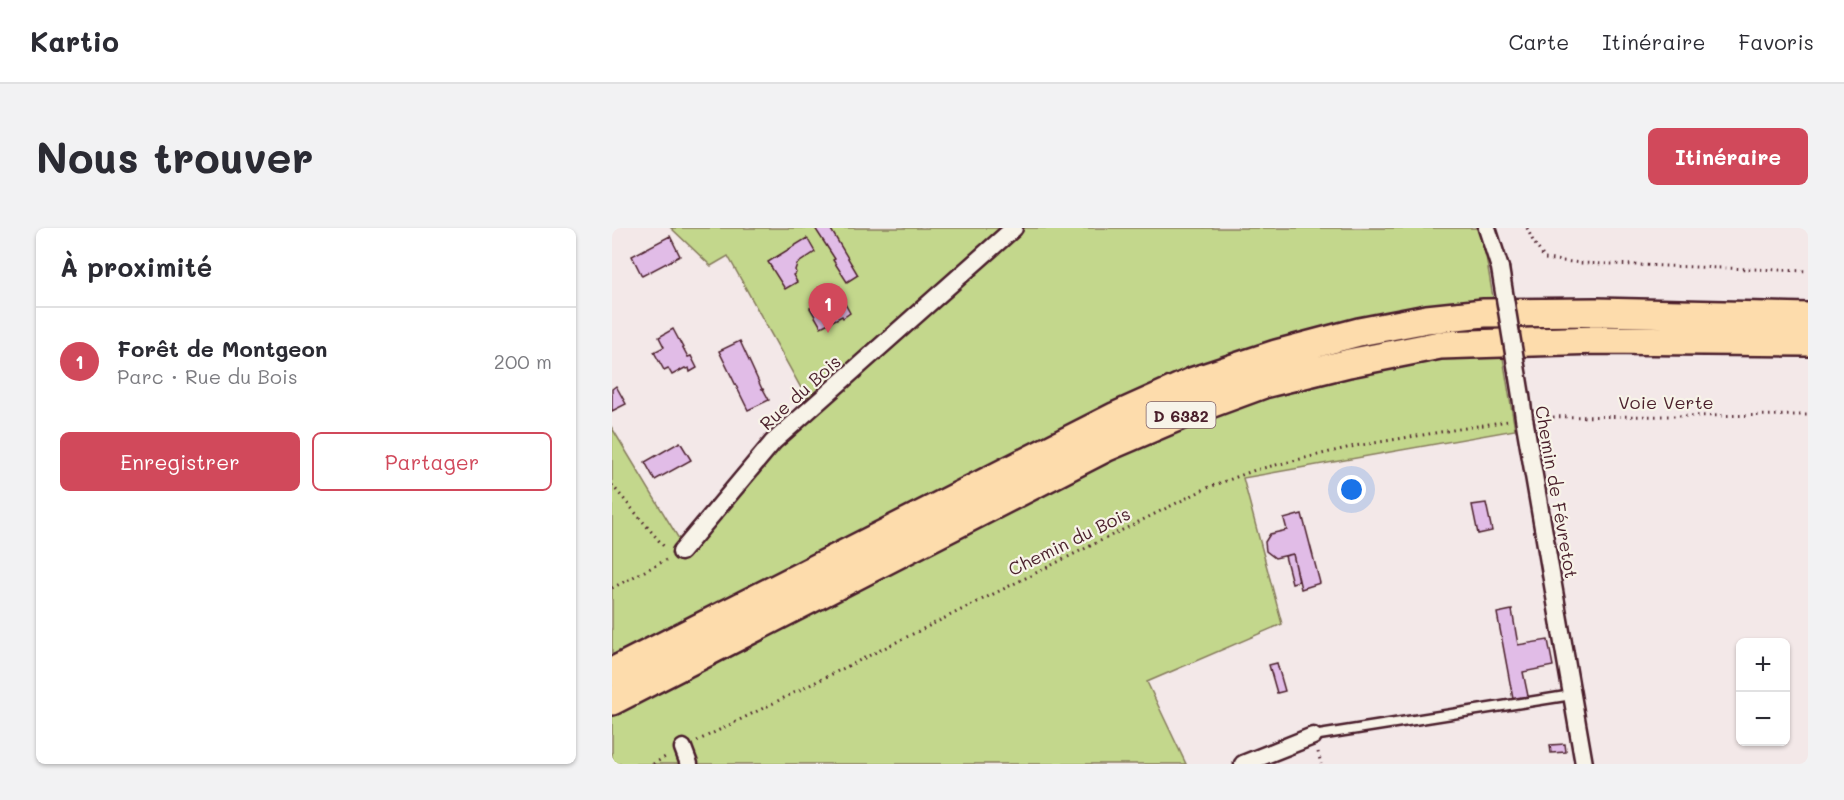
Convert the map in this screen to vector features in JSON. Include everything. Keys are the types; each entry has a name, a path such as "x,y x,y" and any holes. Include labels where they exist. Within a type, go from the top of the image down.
{"highway":[{"name":"D 6382","path":"612,672 1116,416 1194,381 1276,354 1359,332 1427,319 1484,313 1596,312 1808,317"},
{"name":"D 6382","path":"612,701 1107,447 1196,409 1264,384 1349,363 1440,345 1598,340 1808,342"}],"street":[{"name":"Rue du Bois","path":"677,554 773,442 1014,228"},
{"name":"Chemin de Févretot","path":"1487,228 1500,268 1584,764"},
{"path":"1243,764 1313,736"},
{"path":"683,747 689,764"}],"lane":[{"path":"1313,736 1572,694"}],"path":[{"path":"1527,228 1545,259 1581,263 1808,271"},
{"name":"Voie Verte","path":"1524,418 1808,415"},
{"name":"Chemin du Bois","path":"653,764 683,747 1207,488 1255,470 1355,446 1524,418"},
{"path":"612,485 677,554 612,588"}],"green space":[{"path":"671,228 1477,228 1485,250 1515,430 1243,478 1282,624 1147,682 1186,764 612,764 612,428 682,544 807,399 728,256 711,266"}],"building":[{"path":"815,228 830,228 858,275 847,282"},
{"path":"670,236 680,256 642,276 632,256"},
{"path":"807,238 815,252 797,264 796,273 793,275 797,282 785,289 768,262"},
{"path":"831,297 836,306 844,302 850,313 821,327 810,308"},
{"path":"673,329 688,357 691,356 697,368 690,372 689,368 685,368 672,375 668,368 664,370 654,352 664,347 659,337"},
{"path":"740,341 769,400 748,410 719,351"},
{"path":"616,386 626,404 612,411 612,389"},
{"path":"680,442 691,460 655,480 645,462"},
{"path":"1486,503 1492,531 1478,534 1472,505"},
{"path":"1302,514 1320,583 1301,589 1293,554 1275,558 1266,551 1265,542 1270,534 1287,530 1284,519"},
{"path":"1293,554 1299,581 1292,583 1285,556"},
{"path":"1512,610 1518,645 1548,640 1553,666 1523,672 1528,696 1513,699 1497,613"},
{"path":"1277,663 1285,691 1277,693 1269,665"},
{"path":"1565,744 1566,752 1551,753 1550,745"}],"place":[{"name":"Forêt de Montgeon","path":"828,333"}]}
